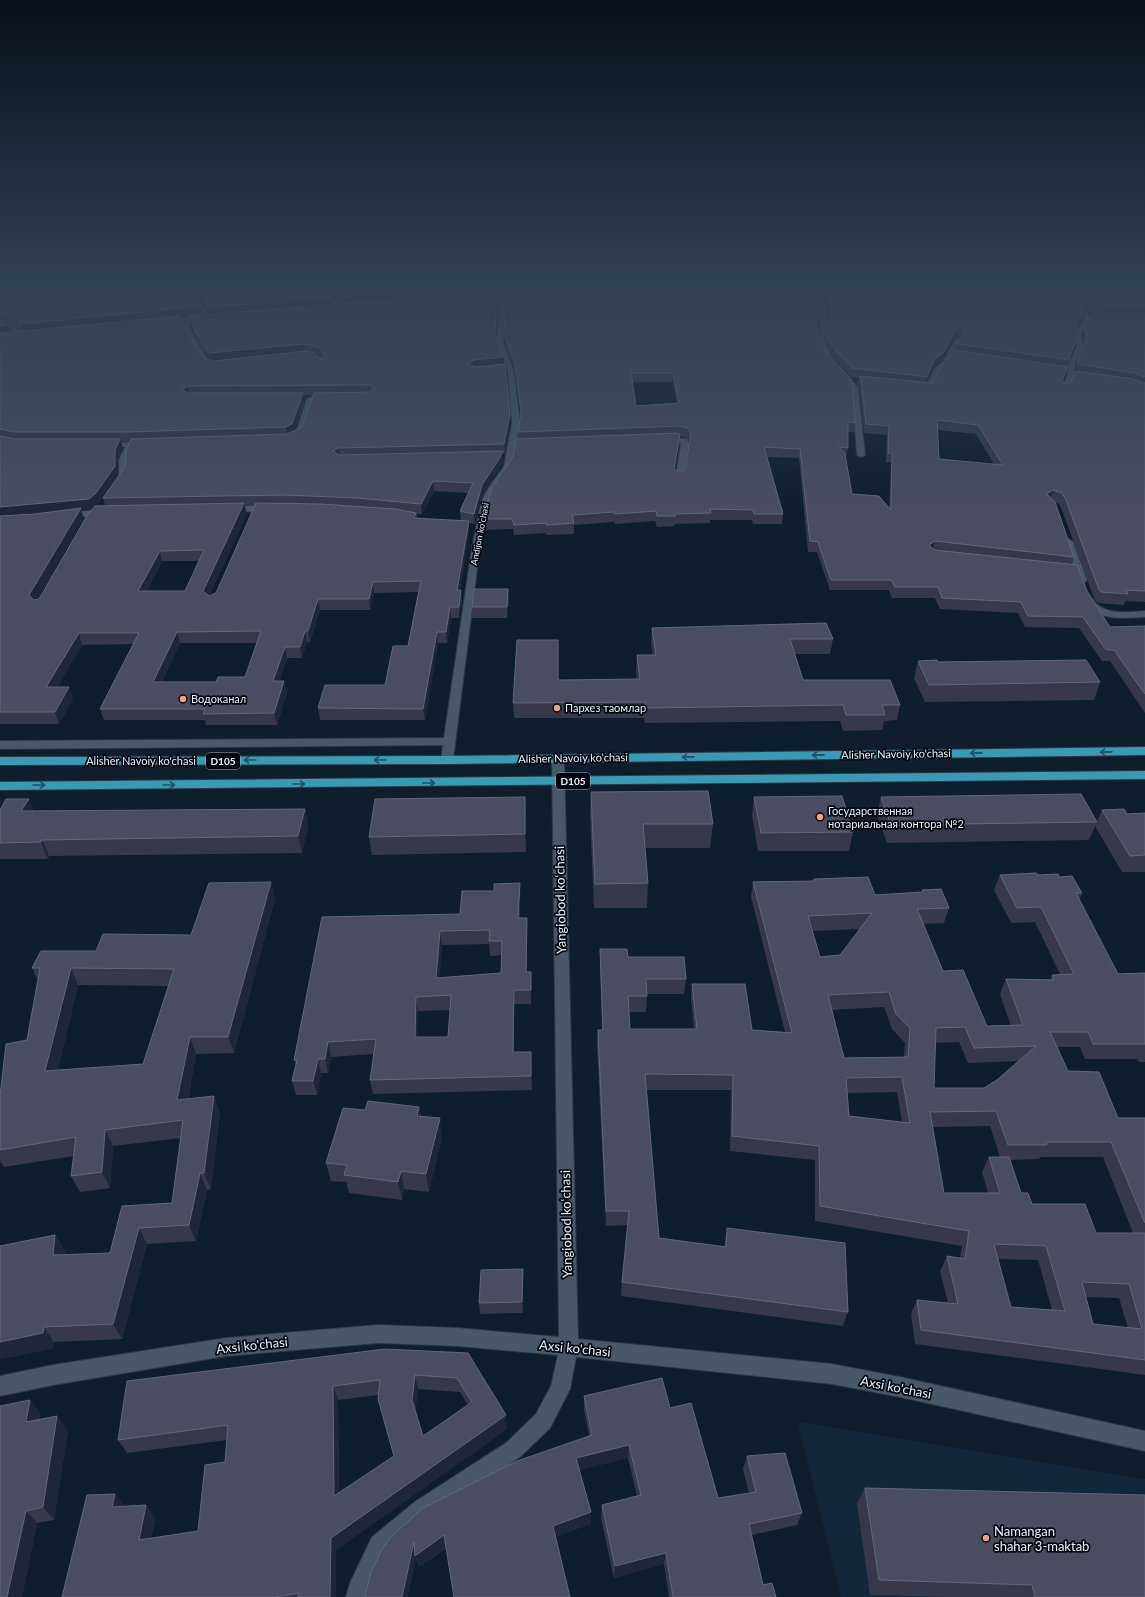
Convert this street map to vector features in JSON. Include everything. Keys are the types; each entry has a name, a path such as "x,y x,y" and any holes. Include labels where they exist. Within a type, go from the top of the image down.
{"main road":[{"name":"Alisher Navoiy ko'chasi","path":"0,761 447,760 1145,751"},
{"name":"Alisher Navoiy ko'chasi","path":"0,786 1145,775"}],"street":[{"path":"206,362 207,364 212,366 224,365"},
{"name":"Andijon ko'chasi","path":"447,760 476,528 485,502 493,487 508,466 506,457 515,445 516,412 513,384 504,362"},
{"path":"832,362 855,388 861,455"},
{"path":"917,390 928,390 938,368 948,362"},
{"path":"1064,390 1073,375 1076,362"},
{"path":"1040,368 1073,375"},
{"path":"848,380 856,381"},
{"path":"282,440 293,439 298,436 311,399"},
{"path":"657,440 679,439 684,441 685,443 679,479"},
{"path":"86,523 103,506 123,476 123,460 130,444"},
{"path":"100,445 154,444"},
{"path":"223,509 253,512 277,509"},
{"path":"59,517 109,512"},
{"path":"1065,531 1076,572 1093,607 1106,613 1145,614"},
{"path":"0,745 449,741"},
{"name":"Yangiobod koʻchasi","path":"357,1597 380,1545 423,1508 513,1450 542,1421 560,1389 569,1347 558,758"},
{"name":"Axsi ko'chasi","path":"0,1386 53,1375 226,1347 378,1334 458,1337 832,1374 900,1387 1145,1441"}],"shaded area":[{"name":"Namangan shahar 3-maktab","path":"798,1422 1145,1479 1145,1597 841,1597"}],"building":[{"path":"0,362 471,362 469,364 474,367 505,364 510,414 504,444 339,448 333,451 339,455 503,451 482,485 474,514 460,511 473,483 433,481 421,504 357,498 284,495 103,498 125,467 126,451 131,439 287,434 302,427 314,393 370,392 375,388 370,385 188,386 182,389 188,393 303,393 292,424 286,427 127,432 15,432 0,429"},
{"path":"514,362 835,362 852,380 855,423 848,422 848,448 839,447 845,454 852,494 879,496 891,510 892,453 888,453 889,426 866,424 861,379 859,376 933,383 944,362 1032,362 1068,367 1062,380 1066,384 1071,382 1076,371 1133,379 1145,383 1145,591 1126,590 1128,594 1101,592 1099,590 1066,500 1062,493 1053,490 1047,494 1055,502 1074,557 935,541 929,545 934,550 1077,565 1087,591 1110,627 1145,626 1145,694 1114,650 1106,650 1083,617 1028,616 1021,602 942,598 938,587 895,587 891,580 831,580 818,542 810,541 800,449 764,447 783,514 754,514 753,510 710,509 711,513 675,514 675,516 657,516 656,511 615,514 614,512 572,515 574,523 546,525 546,523 514,525 512,519 485,519 490,492 513,457 516,439 678,433 680,434 674,469 680,472 685,469 691,434 688,428 680,426 518,432 521,413","holes":["631,373 673,373 679,403 636,406","937,420 978,425 1003,465 939,459"]},
{"path":"846,362 934,362 927,377 852,368"},
{"path":"1078,362 1145,362 1145,377 1134,373 1078,364"},
{"path":"0,436 15,439 120,439 115,450 115,466 96,493 89,499 0,507"},
{"path":"244,503 203,591 209,596 216,593 256,503 321,504 395,509 416,513 414,518 469,521 457,590 461,590 459,607 450,607 446,632 437,632 423,709 318,708 325,685 385,685 393,646 408,646 421,581 373,582 369,599 318,599 308,631 305,631 300,647 285,647 273,681 284,681 274,713 203,714 205,709 100,709 139,633 79,633 46,687 69,687 55,712 0,712 0,516 35,514 81,508 29,595 34,600 39,599 88,514 95,506","holes":["204,550 185,591 138,591 160,551","261,631 245,677 218,677 216,682 153,682 177,632"]},
{"path":"474,589 508,589 507,607 472,607"},
{"path":"826,623 833,639 790,639 803,680 890,680 900,705 882,705 885,715 846,715 843,705 646,708 645,702 513,703 517,640 558,640 558,680 640,679 637,655 656,655 652,628"},
{"path":"937,660 938,662 1086,660 1100,682 929,685 918,661"},
{"path":"708,791 713,824 643,824 648,883 595,884 591,792"},
{"path":"1081,794 1097,822 891,825 881,797"},
{"path":"842,796 853,832 761,833 754,797"},
{"path":"525,797 525,834 369,837 375,799"},
{"path":"6,799 29,799 21,811 305,809 298,836 42,840 41,842 0,843 0,810"},
{"path":"1124,809 1127,814 1145,813 1145,855 1130,856 1102,810"},
{"path":"1036,873 1038,875 1058,874 1059,877 1072,876 1082,893 1076,893 1118,974 1145,973 1145,1044 1093,1044 1088,1032 1050,1032 1068,1071 1099,1072 1118,1118 1145,1118 1145,1223 1111,1142 1046,1142 1047,1145 1008,1145 996,1111 930,1112 944,1193 1000,1193 989,1157 1009,1157 1021,1193 1028,1193 1032,1204 1085,1204 1096,1233 1145,1233 1145,1360 921,1330 917,1300 958,1304 947,1256 965,1259 969,1231 820,1206 819,1146 732,1136 733,1075 645,1074 659,1238 726,1247 727,1228 845,1243 848,1312 622,1282 629,1211 606,1211 598,1030 603,1030 600,949 627,949 628,957 684,957 686,979 646,979 647,996 628,996 630,1029 697,1029 692,984 745,984 752,1030 792,1033 753,882 814,881 814,879 868,877 875,895 923,892 922,890 941,889 949,908 917,909 943,971 963,970 987,1026 1023,1025 1006,979 1054,980 1052,975 1074,974 1041,907 1017,908 1000,875","holes":["872,913 840,955 820,957 808,916","889,992 896,1014 910,1028 908,1057 844,1058 828,995","965,1027 974,1048 1036,1046 997,1080 984,1088 934,1088 936,1028","902,1077 910,1123 849,1116 846,1078","994,1244 1046,1246 1065,1311 1011,1307","1082,1282 1129,1284 1142,1329 1093,1324"]},
{"path":"271,882 228,1037 190,1037 177,1100 214,1096 204,1173 200,1173 189,1225 139,1228 113,1324 44,1327 43,1333 0,1342 0,1246 55,1235 53,1255 110,1253 122,1206 172,1203 183,1120 105,1130 102,1172 71,1176 76,1137 0,1150 0,1096 6,1044 27,1040 40,968 32,968 41,951 96,951 103,934 191,935 209,883","holes":["71,968 174,969 143,1064 45,1071"]},
{"path":"520,883 518,918 527,918 526,972 531,972 531,990 514,990 513,1052 531,1052 531,1076 370,1080 376,1039 328,1042 325,1059 318,1059 313,1081 292,1081 297,1060 294,1060 322,917 460,914 462,891 494,891 494,884","holes":["490,930 489,941 502,941 501,973 436,978 440,931","451,995 448,1037 415,1037 416,997"]},
{"path":"368,1101 419,1107 417,1116 440,1118 426,1174 401,1171 398,1182 344,1175 347,1165 326,1163 343,1108 365,1110"},
{"path":"523,1269 522,1302 479,1303 481,1270"},
{"path":"385,1349 468,1353 506,1415 331,1538 330,1597 298,1597 299,1593 275,1597 62,1597 87,1495 115,1494 112,1507 146,1505 139,1540 198,1531 205,1465 225,1462 228,1425 118,1440 127,1381","holes":["415,1375 457,1378 472,1402 423,1436 412,1400","380,1380 378,1399 394,1456 334,1496 333,1386"]},
{"path":"662,1378 670,1408 691,1403 718,1498 756,1492 747,1456 785,1453 802,1513 749,1524 763,1585 772,1583 776,1597 673,1597 666,1553 615,1566 602,1505 641,1495 629,1445 576,1458 591,1512 553,1526 570,1597 454,1597 444,1535 415,1556 414,1542 402,1597 365,1597 371,1572 381,1551 390,1538 423,1508 517,1461 592,1435 584,1396"},
{"path":"30,1400 26,1422 57,1416 43,1507 26,1511 7,1597 0,1597 0,1406"},
{"path":"865,1488 1145,1495 1145,1597 1035,1597 1032,1585 879,1580"}],"place":[{"name":"Водоканал","path":"183,699"},
{"name":"Пархез таомлар","path":"557,708"},
{"name":"Государственная нотариальная контора №2","path":"820,817"},
{"name":"Namangan shahar 3-maktab","path":"986,1538"}]}
